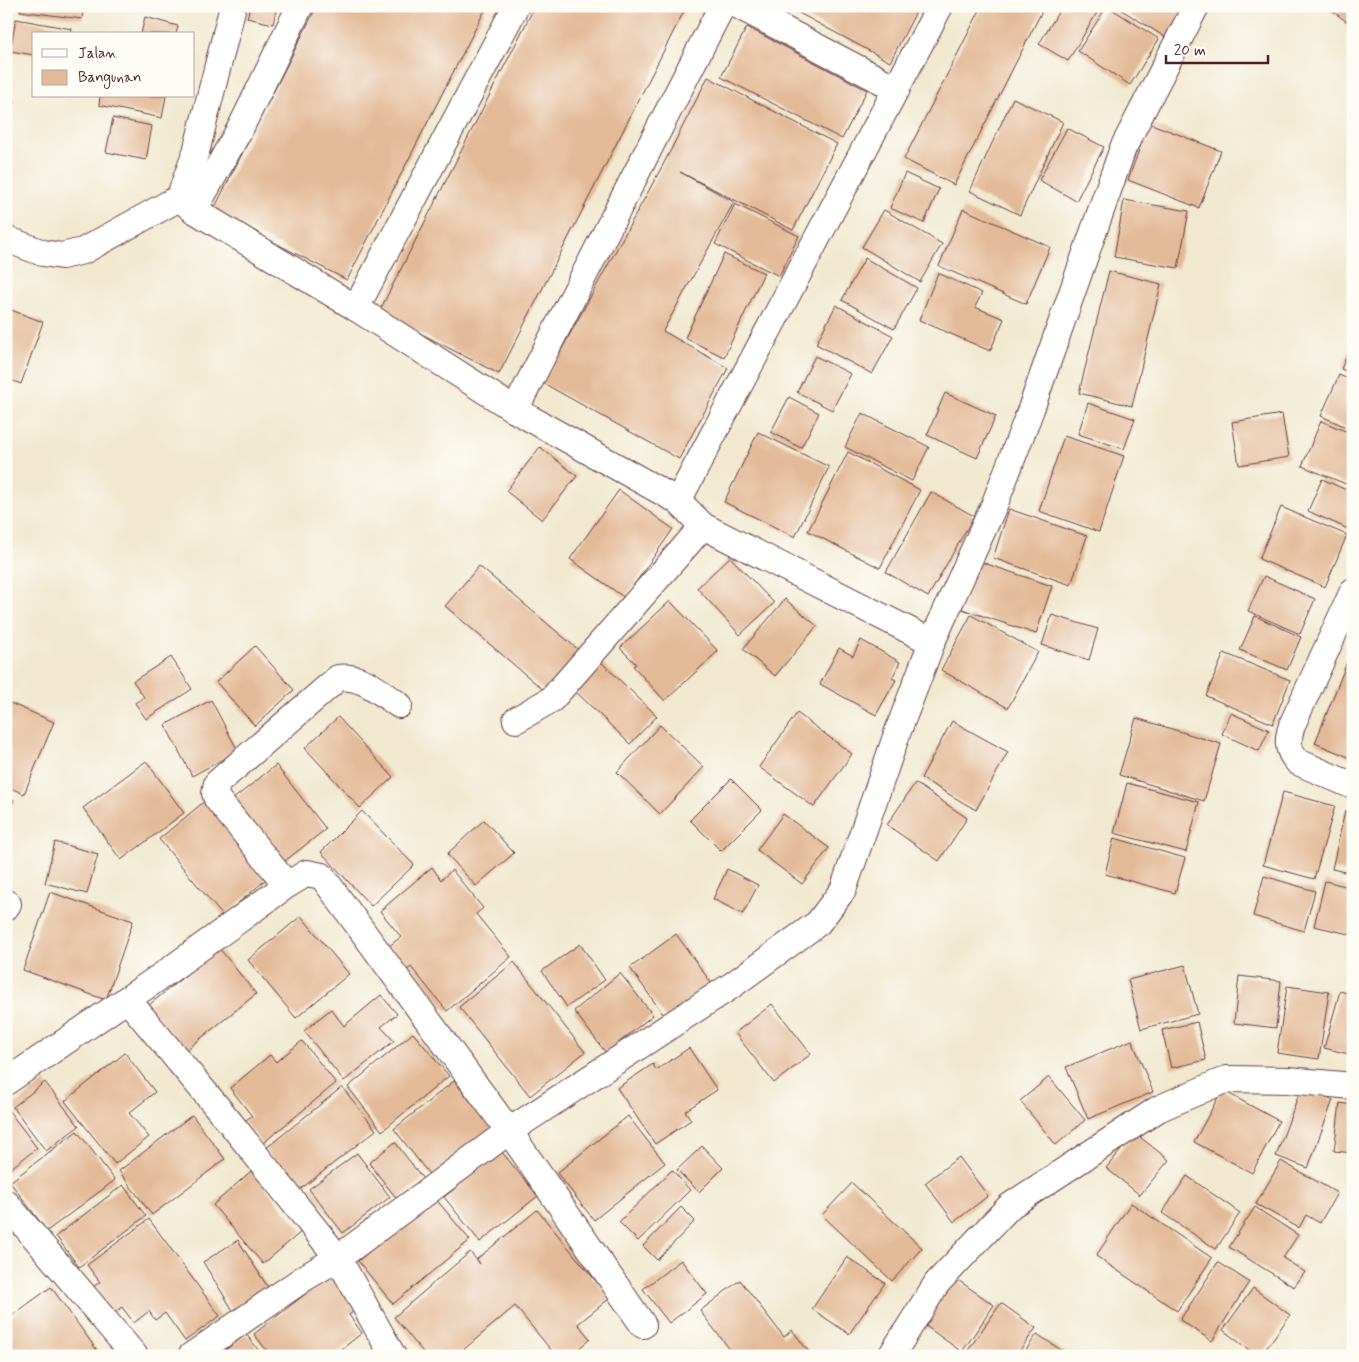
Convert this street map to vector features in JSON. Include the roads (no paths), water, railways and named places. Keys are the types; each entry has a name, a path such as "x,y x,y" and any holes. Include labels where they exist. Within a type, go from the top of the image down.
{"street":[{"path":"187,204 196,152 233,6"},
{"path":"6,239 42,253 62,256 83,251 187,204 241,128 300,6"},
{"path":"356,308 516,6"},
{"path":"515,410 722,6"},
{"path":"740,6 897,89"},
{"path":"678,501 940,6"},
{"path":"191,1356 306,1277 338,1258 509,1131 731,986 818,923 842,890 898,731 932,642 995,503 1031,409 1123,148 1196,6"},
{"path":"187,204 356,308 515,410 678,501 703,526 932,642"},
{"path":"516,720 552,699 703,526"},
{"path":"1353,591 1292,725 1288,746 1291,755 1298,762 1353,786"},
{"path":"287,884 217,799 214,793 217,783 338,678 347,676 361,680 399,705"},
{"path":"6,1082 127,999 287,884 307,873 322,876 332,886 509,1131 644,1325"},
{"path":"6,903 8,904 6,907"},
{"path":"127,999 228,1120 338,1258 393,1356"},
{"path":"902,1353 938,1283 1010,1206 1158,1109 1227,1079 1288,1080 1353,1086"},
{"path":"6,1204 135,1356"}]}
